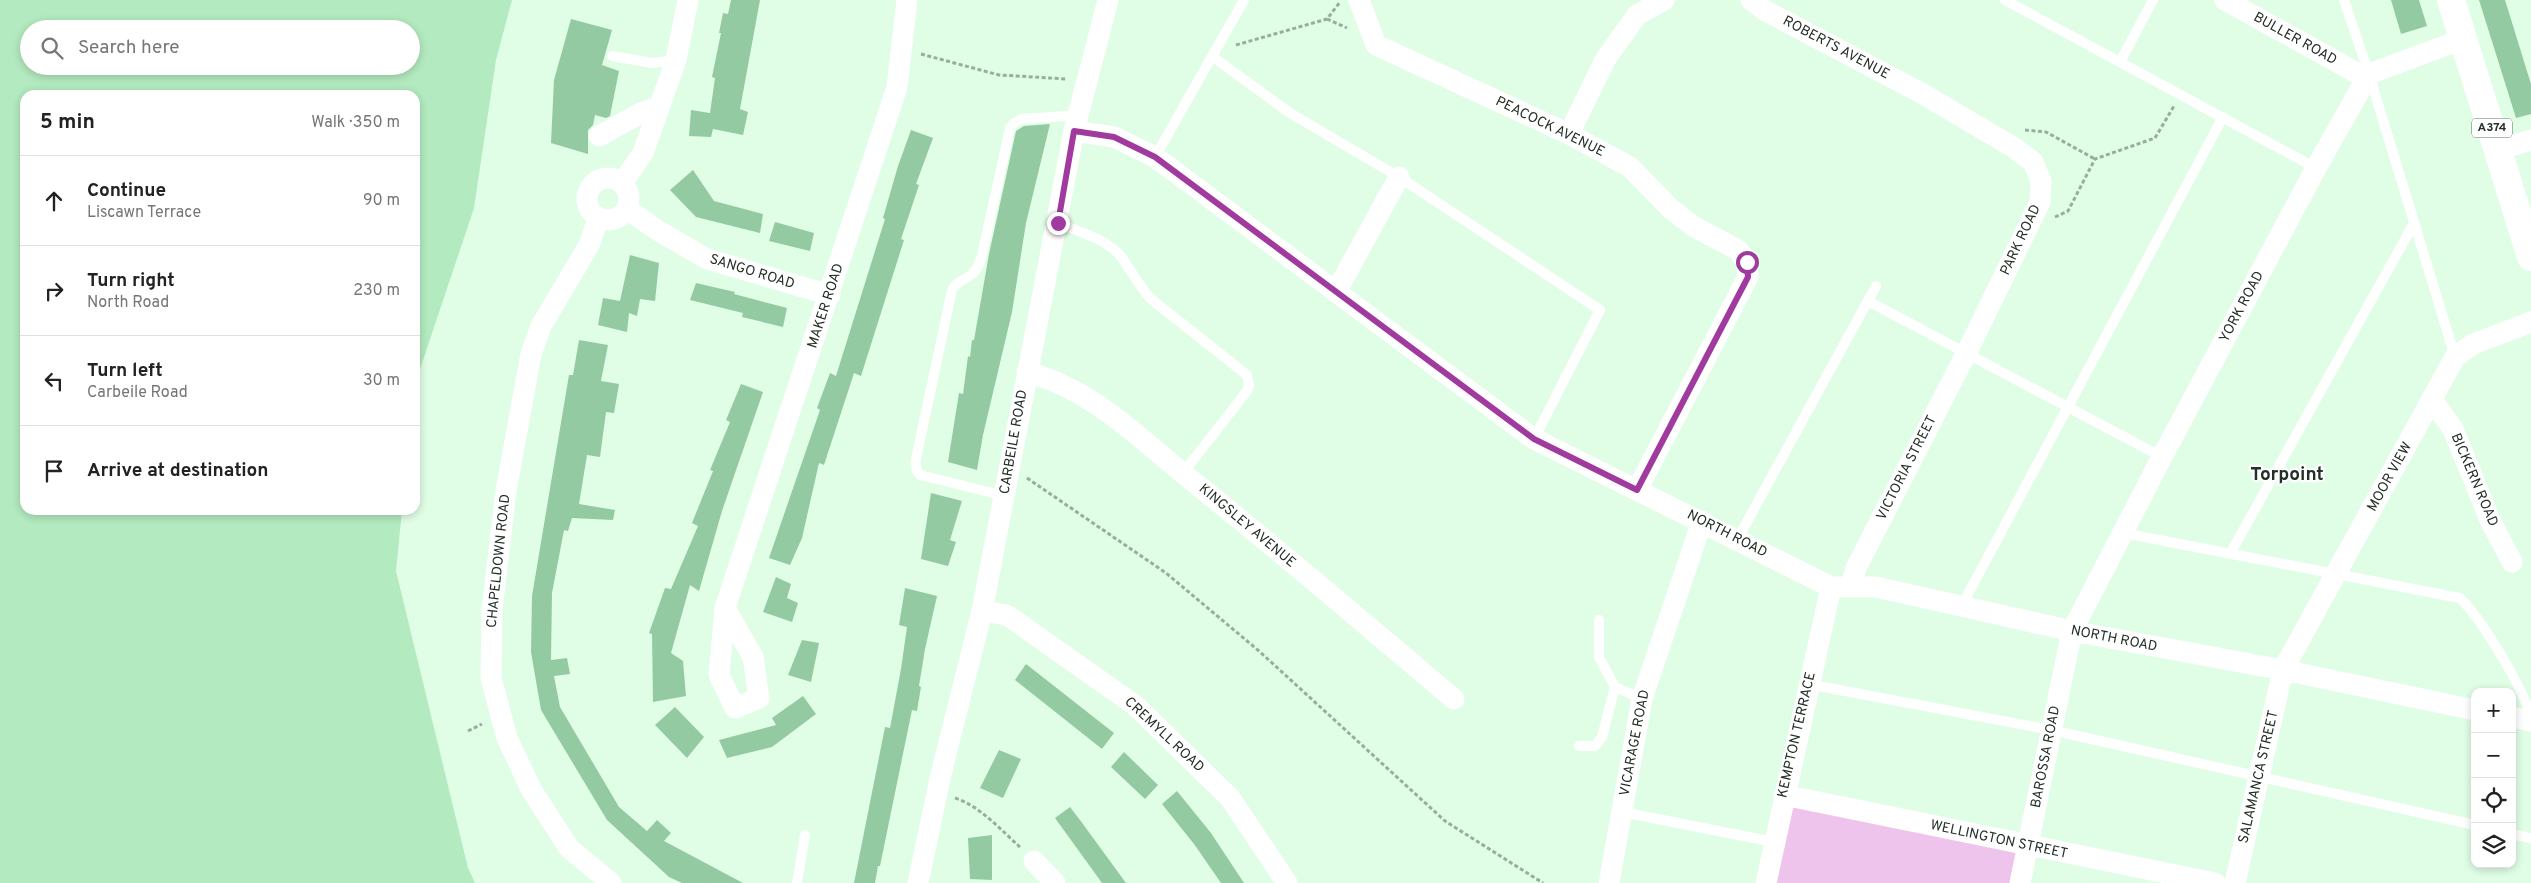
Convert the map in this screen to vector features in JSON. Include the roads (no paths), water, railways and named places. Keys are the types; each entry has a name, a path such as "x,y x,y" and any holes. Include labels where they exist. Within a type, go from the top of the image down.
{"main road":[{"name":"A374","path":"2451,0 2531,257"}],"street":[{"path":"622,183 643,153 660,106 676,60 688,0"},
{"name":"MAKER ROAD","path":"726,608 897,87 907,0"},
{"name":"CARBEILE ROAD","path":"918,883 937,792 982,612 1076,123 1108,0"},
{"name":"PEACOCK AVENUE","path":"1359,0 1376,46 1569,134 1630,167 1671,209 1693,226 1738,250 1747,262 1748,277 1637,490"},
{"path":"1569,134 1605,60 1636,15 1664,0"},
{"name":"ROBERTS AVENUE","path":"1751,0 1764,10 1922,94"},
{"name":"BULLER ROAD","path":"2224,0 2368,76"},
{"path":"2368,76 2463,39"},
{"name":"YORK ROAD","path":"2072,631 2162,457 2316,168 2368,76"},
{"name":"PARK ROAD","path":"1922,94 2003,141 2033,162 2041,181 2040,202 1967,352"},
{"path":"599,136 641,113 660,106"},
{"name":"NORTH ROAD","path":"1076,123 1114,137 1155,157 1534,439 1738,540 1841,586 1876,587 2072,631 2283,670 2471,709"},
{"path":"2498,150 2531,140"},
{"path":"1336,292 1399,176"},
{"path":"604,178 611,178 622,183 628,194 627,209 616,218 598,219 589,208 588,193 591,186 604,178"},
{"name":"SANGO ROAD","path":"627,209 656,230 707,258 830,295"},
{"name":"CHAPELDOWN ROAD","path":"598,219 589,246 541,326 531,354 505,501 492,610 491,678 507,738 532,791 569,848 611,883"},
{"name":"MOOR VIEW","path":"2283,670 2455,357 2473,344 2531,322"},
{"name":"VICTORIA STREET","path":"1841,586 1856,568 1967,352"},
{"name":"KINGSLEY AVENUE","path":"1027,372 1052,379 1092,399 1454,699"},
{"name":"BICKERN ROAD","path":"2432,400 2453,429 2490,520 2512,562"},
{"name":"VICARAGE ROAD","path":"1609,883 1642,699 1702,521"},
{"name":"KEMPTON TERRACE","path":"1766,883 1808,684 1841,586"},
{"name":"CREMYLL ROAD","path":"982,612 1007,615 1136,706 1230,798 1286,883"},
{"name":"BAROSSA ROAD","path":"2020,883 2072,631"},
{"name":"SALAMANCA STREET","path":"2235,883 2283,670"},
{"path":"2516,719 2531,721"},
{"name":"WELLINGTON STREET","path":"1784,795 2215,883"},
{"path":"1034,861 1055,883"}],"lane":[{"path":"1155,157 1244,0"},
{"path":"2005,0 2316,168"},
{"path":"2120,62 2153,0"},
{"path":"2344,0 2455,357"},
{"path":"1215,54 1290,113 1399,176 1600,310 1534,439"},
{"path":"612,56 652,63 676,60"},
{"path":"1961,607 2070,407 2182,190 2223,117"},
{"path":"1005,496 920,475 916,470 915,464 952,290 956,283 972,275 978,268 1010,128 1014,123 1022,120 1076,123"},
{"path":"1058,223 1110,246 1121,257 1138,286 1151,299 1247,375 1250,386 1247,391 1183,473"},
{"path":"2230,554 2413,225"},
{"path":"1738,540 1876,286"},
{"path":"1868,301 2162,457"},
{"path":"2123,533 2460,598 2473,612 2512,674 2526,698 2531,717"},
{"path":"1599,620 1599,657 1615,687 1642,699"},
{"path":"1808,684 2051,730 2471,824"},
{"path":"1579,746 1595,746 1602,737 1615,687"},
{"path":"1622,812 1774,842"},
{"path":"797,883 804,835"},
{"path":"2516,835 2531,838"}],"district":[{"name":"Torpoint","path":"2287,475"}]}
